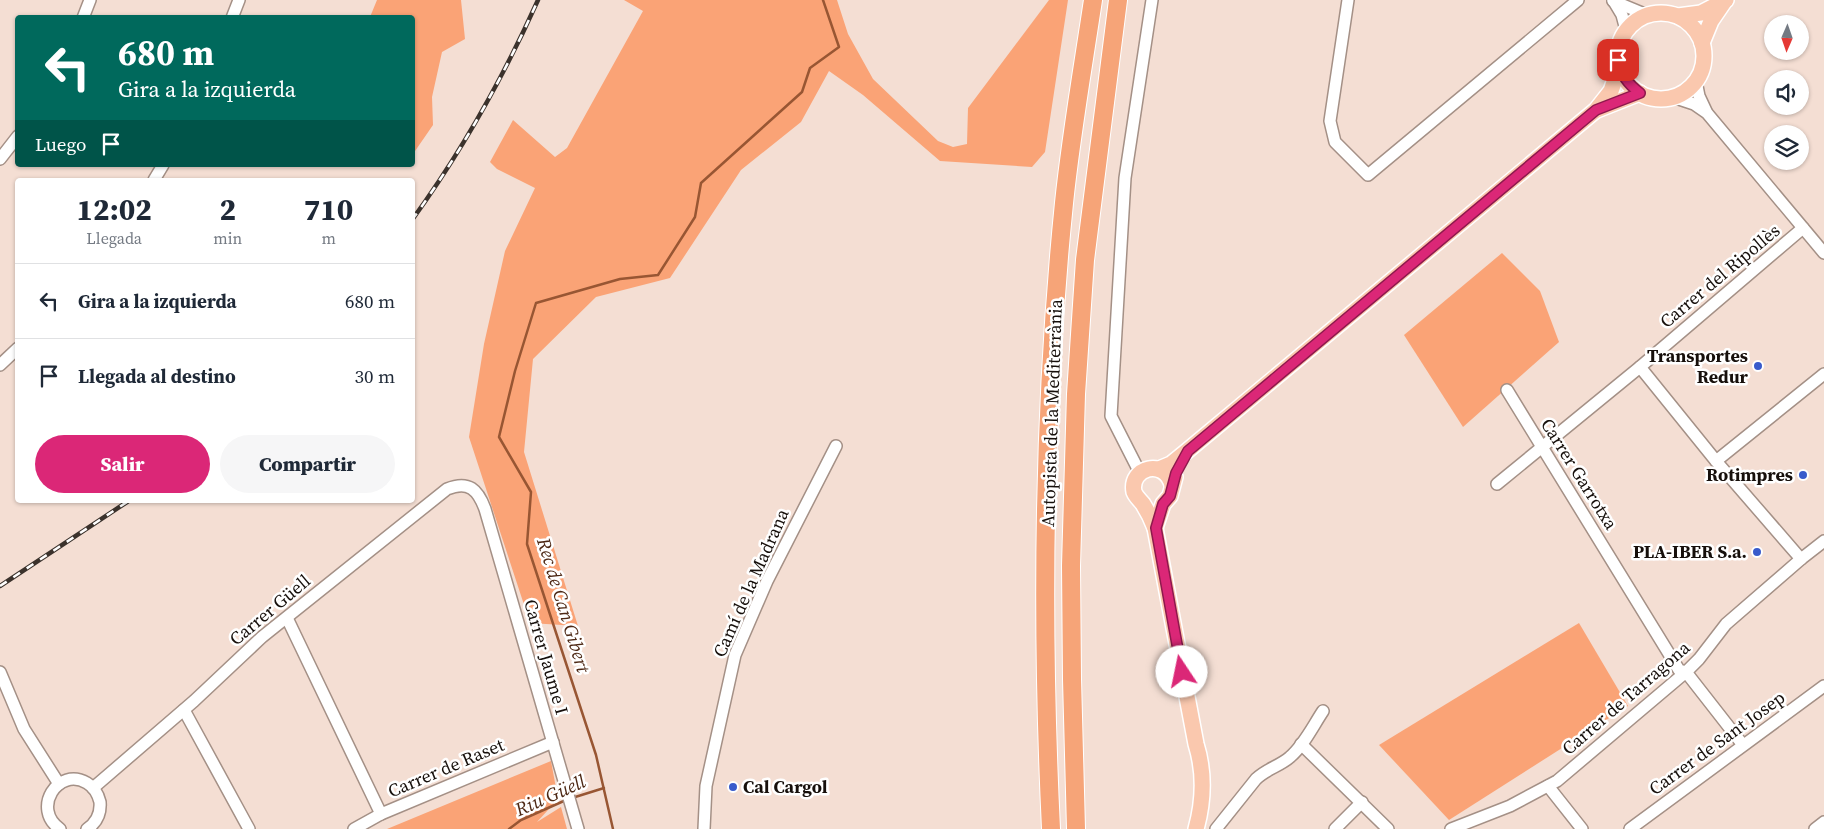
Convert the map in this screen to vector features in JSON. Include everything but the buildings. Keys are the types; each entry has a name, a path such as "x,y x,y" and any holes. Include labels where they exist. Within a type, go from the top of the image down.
{"highway":[{"name":"Autopista de la Mediterrània","path":"1051,829 1046,616 1047,478 1054,332 1064,202 1093,0"},
{"name":"Autopista de la Mediterrània","path":"1076,829 1071,583 1072,475 1076,394 1084,260 1118,0"}],"main road":[{"path":"1678,16 1701,13 1725,1"},
{"path":"1702,43 1711,21 1725,1"},
{"path":"1666,13 1678,16 1697,32 1702,43 1703,62 1696,80 1690,88 1673,97 1662,99 1640,93 1628,83 1620,68 1619,44 1626,30 1633,23 1647,15 1666,13"},
{"path":"1196,829 1202,796 1202,762 1196,744 1156,528 1136,496 1134,486 1137,477 1140,473 1149,469 1159,469 1171,464 1188,451 1596,110 1611,91 1620,68"},
{"path":"1596,110 1640,93"},
{"path":"1156,528 1163,504 1170,496 1176,473 1188,451"},
{"path":"1159,469 1168,475 1172,485"},
{"path":"1142,503 1152,506 1163,504"},
{"path":"1187,829 1194,800 1196,744"}],"street":[{"path":"83,15 90,0"},
{"path":"233,15 239,0"},
{"path":"1140,473 1111,416 1125,178 1152,0"},
{"path":"1348,0 1330,121 1335,142 1368,175 1578,0"},
{"path":"1613,0 1647,15"},
{"path":"1613,0 1622,15 1626,30"},
{"path":"1696,80 1699,96 1707,113 1824,253"},
{"path":"1673,97 1694,104 1707,113"},
{"path":"0,159 15,140"},
{"path":"155,178 162,167"},
{"name":"Carrer del Ripollès","path":"1497,484 1640,367 1803,228"},
{"path":"0,365 15,351"},
{"path":"1640,367 1716,461 1801,559"},
{"path":"1716,461 1824,374"},
{"name":"Carrer Garrotxa","path":"1507,390 1679,670 1686,672 1743,745"},
{"name":"Camí de la Madrana","path":"704,829 706,786 734,654 767,581 836,446"},
{"name":"Carrer Güell","path":"93,788 184,710 262,637 447,489 454,486 465,486 480,495"},
{"name":"Carrer Jaume I","path":"480,495 578,829"},
{"name":"Carrer de Tarragona","path":"1451,829 1510,806 1556,781 1686,672 1699,659 1726,624 1824,541"},
{"path":"286,618 381,814"},
{"path":"0,672 24,729 59,784"},
{"name":"Carrer de Sant Josep","path":"1630,829 1743,745 1822,690"},
{"path":"184,710 249,829"},
{"path":"1216,829 1256,778 1290,756 1301,744 1323,711"},
{"name":"Carrer de Raset","path":"354,829 381,814 553,742"},
{"path":"1301,744 1388,829"},
{"path":"1202,771 1206,780 1206,794 1202,829"},
{"path":"54,828 49,816 47,802 51,792 59,784 67,780 78,780 93,788 99,800 100,807 97,818 87,829"},
{"path":"1192,829 1197,797 1195,786"},
{"path":"1548,786 1582,829"},
{"path":"1335,829 1362,802"},
{"path":"97,818 102,829"},
{"path":"1815,829 1824,822"}],"shaded area":[{"path":"377,0 461,0 465,39 442,52 432,97 433,125 415,151 415,15 371,15"},
{"path":"624,0 837,0 848,34 873,79 938,141 953,147 967,144 968,108 1049,0 1068,0 1045,152 1032,167 940,161 863,95 829,71 801,122 741,170 670,278 596,297 533,359 524,452 578,626 530,623 469,437 484,344 505,251 535,188 497,169 490,162 513,120 555,157 567,148 643,11"},
{"path":"1502,253 1540,291 1559,342 1463,427 1404,335"},
{"path":"1579,623 1628,706 1449,820 1379,745"},
{"path":"551,761 558,799 537,822 561,807 567,829 387,829"}],"waterway":[{"name":"Rec de Can Gibert","path":"613,829 596,755 527,544 531,492 499,437 515,371 536,303 620,279 658,275 695,217 701,183 802,92 810,68 839,47 823,0"},
{"name":"Riu Güell","path":"572,798 604,788"},
{"name":"Riu Güell","path":"509,829 521,820 566,800"}],"railway":[{"path":"415,216 465,141 481,113 511,58 538,0"},
{"path":"0,586 125,503"}],"place":[{"name":"Transportes Redur","path":"1758,366"},
{"name":"Rotimpres","path":"1803,475"},
{"name":"PLA-IBER S.a.","path":"1757,552"},
{"name":"Cal Cargol","path":"733,787"}],"route":[{"path":"1182,672 1156,538 1156,528 1163,504 1170,496 1176,473 1188,451 1596,110 1640,93 1631,87 1624,78 1618,60"}]}
